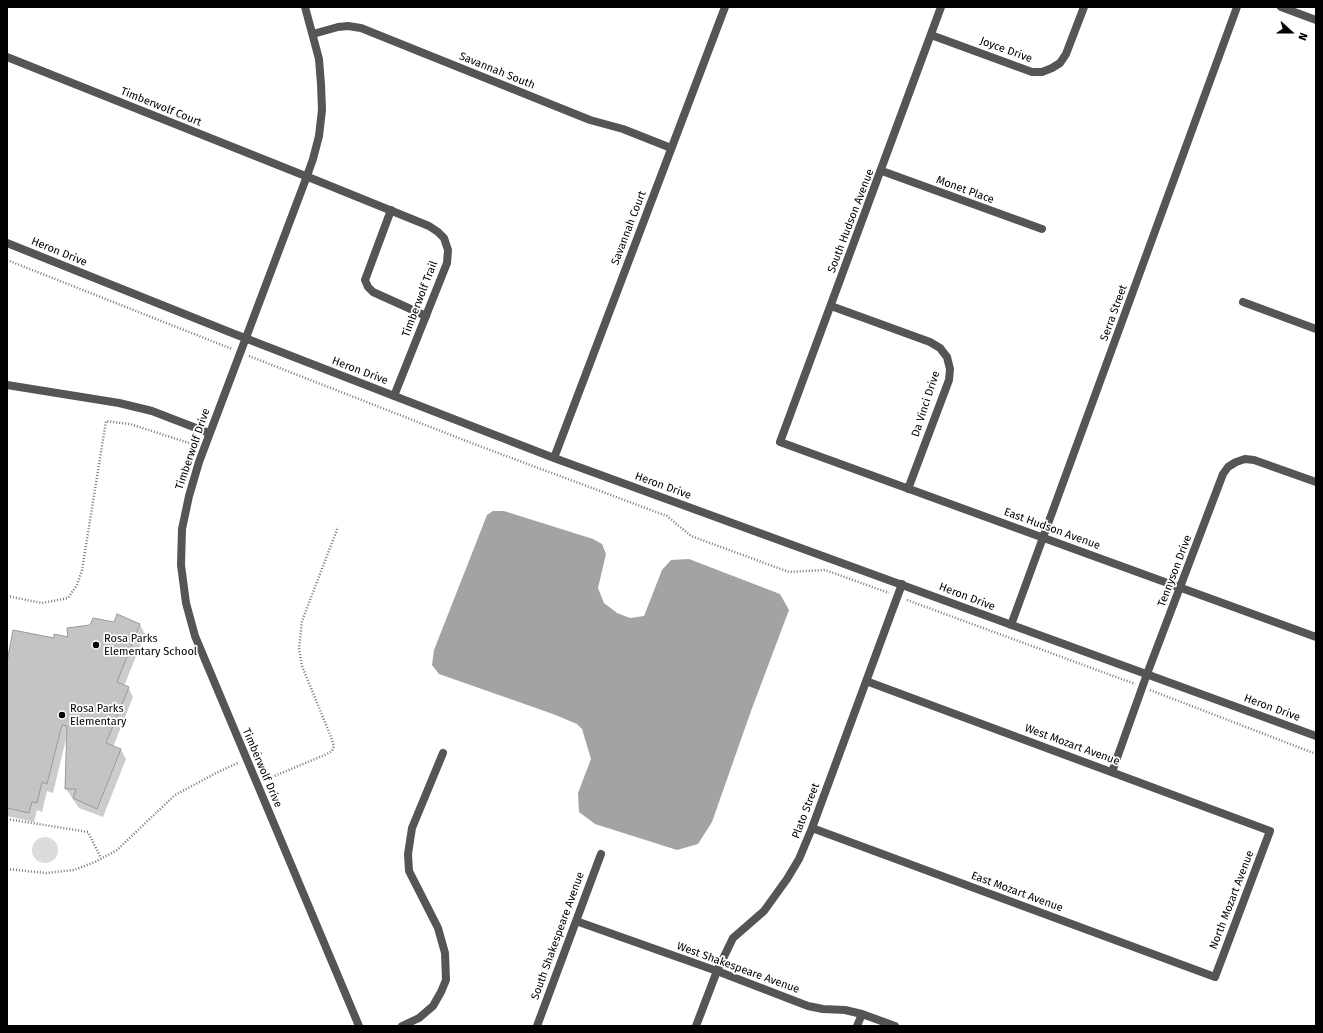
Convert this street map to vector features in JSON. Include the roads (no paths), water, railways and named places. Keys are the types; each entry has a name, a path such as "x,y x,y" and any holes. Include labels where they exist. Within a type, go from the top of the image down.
{"street":[{"name":"Timberwolf Drive","path":"305,7 319,59 322,110 319,136 307,176 209,433 188,496 182,529 181,565 186,602 195,636 359,1026"},
{"name":"Savannah Court","path":"554,458 725,7"},
{"name":"South Hudson Avenue","path":"780,442 882,170 941,7"},
{"name":"Joyce Drive","path":"931,35 1032,72 1042,72 1060,63 1066,54 1084,7"},
{"name":"Serra Street","path":"1011,625 1237,7"},
{"path":"1281,7 1316,20"},
{"name":"Savannah South","path":"313,34 338,26 361,28 590,120 622,129 671,148"},
{"name":"Timberwolf Court","path":"7,58 307,176"},
{"name":"Monet Place","path":"882,170 1042,229"},
{"name":"Timberwolf Trail","path":"307,176 429,226 444,238 448,250 447,264 394,396"},
{"path":"391,210 365,280 368,287 373,292 426,316"},
{"name":"Heron Drive","path":"7,244 554,458 1316,736"},
{"path":"1243,302 1316,329"},
{"name":"Da Vinci Drive","path":"831,306 930,342 940,348 947,357 950,368 949,380 908,489"},
{"path":"7,385 119,403 152,411 209,433"},
{"name":"East Hudson Avenue","path":"780,442 1316,637"},
{"name":"Tennyson Drive","path":"1112,772 1147,674 1223,474 1228,467 1245,459 1254,460 1316,482"},
{"name":"Plato Street","path":"696,1026 717,971 733,938 764,910 787,879 799,859 812,828 902,584"},
{"name":"West Mozart Avenue","path":"866,681 1270,831"},
{"path":"402,1026 419,1018 433,1006 446,980 445,953 438,928 410,871 408,854 412,828 443,753"},
{"name":"East Mozart Avenue","path":"812,828 1215,977"},
{"name":"North Mozart Avenue","path":"1215,977 1270,831"},
{"name":"South Shakespeare Avenue","path":"537,1026 601,854"},
{"name":"West Shakespeare Avenue","path":"576,921 717,971 808,1006 823,1009 845,1010 862,1014 895,1026"},
{"path":"857,1026 862,1014"}],"place":[{"name":"Rosa Parks Elementary School","path":"96,645"},
{"name":"Rosa Parks Elementary","path":"62,715"}]}
